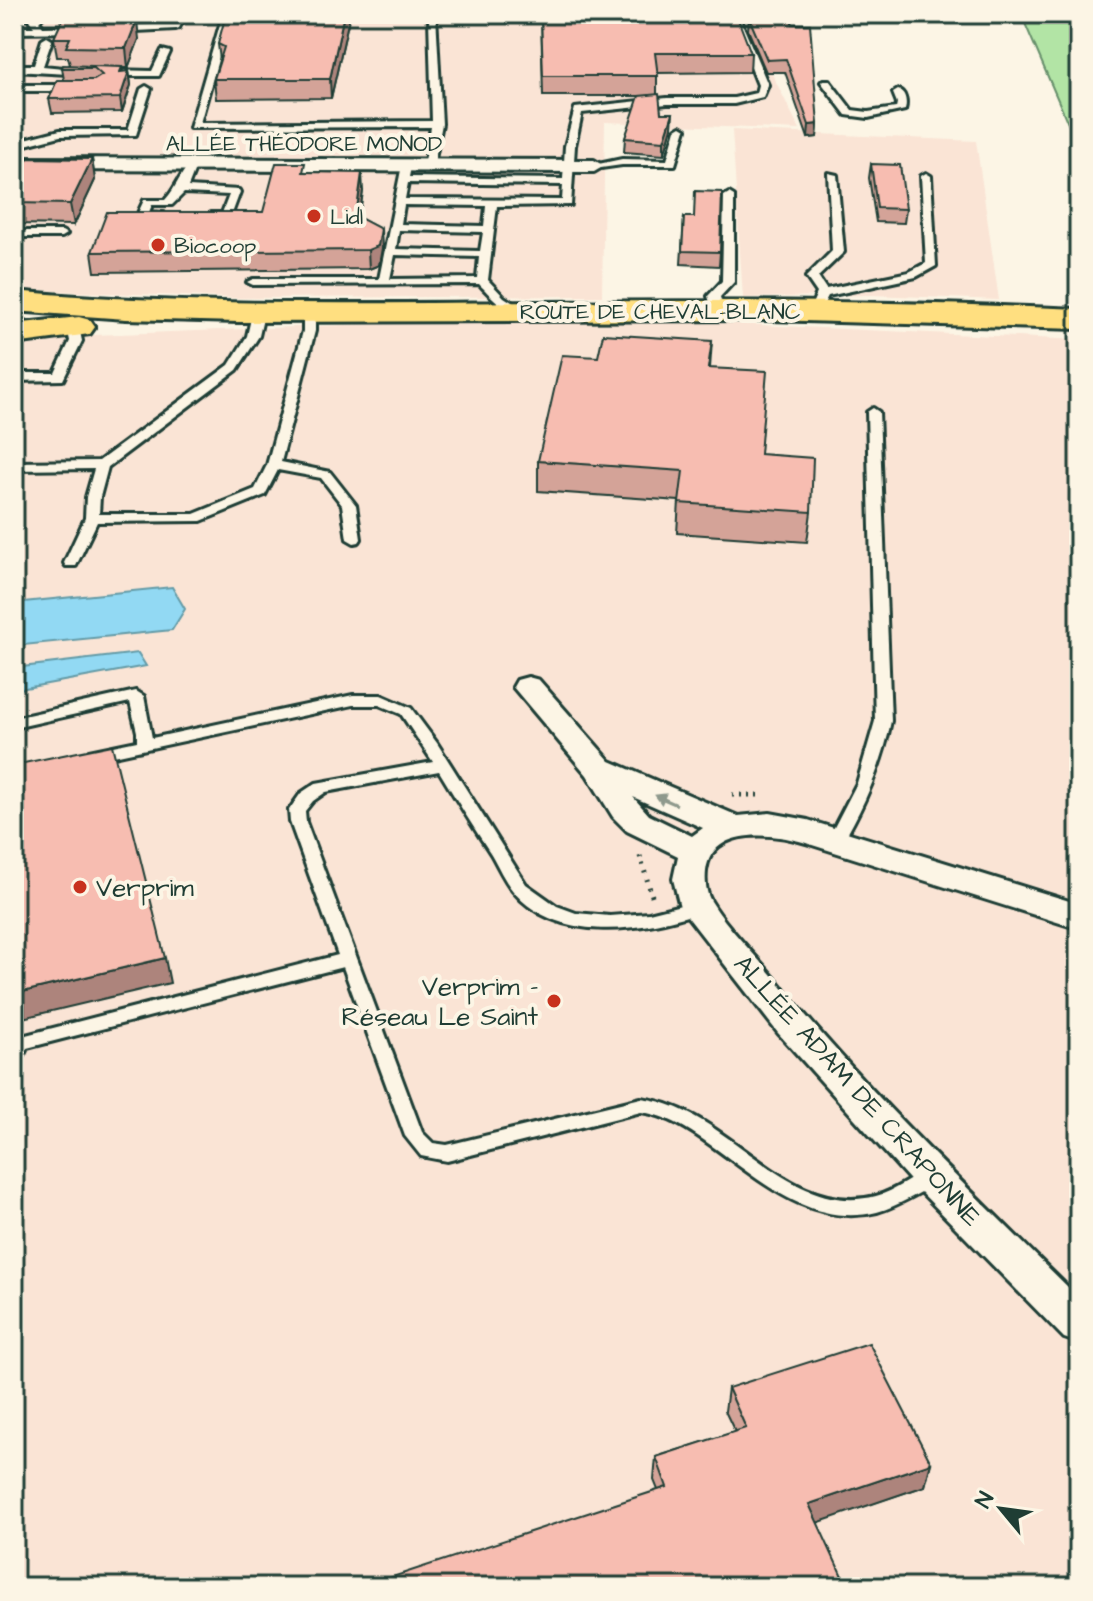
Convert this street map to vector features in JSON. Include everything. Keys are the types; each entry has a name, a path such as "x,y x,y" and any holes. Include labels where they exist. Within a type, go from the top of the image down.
{"main road":[{"path":"14,301 109,309 250,314"},
{"name":"ROUTE DE CHEVAL-BLANC","path":"250,314 718,309 819,302 1079,319"},
{"path":"14,334 250,314"}],"street":[{"name":"ALLÉE THÉODORE MONOD","path":"14,164 405,174 429,167 569,174 594,166"},
{"path":"528,687 598,768 624,809 638,823 695,851"},
{"path":"598,768 698,814 736,827"},
{"path":"697,907 689,891 695,851 715,835 736,827 758,824 784,826 1079,917"},
{"name":"ALLÉE ADAM DE CRAPONNE","path":"697,907 791,1023 931,1177 1079,1325"}],"lane":[{"path":"39,28 34,20 42,14"},
{"path":"109,29 176,26 182,14"},
{"path":"227,14 194,126 437,124"},
{"path":"420,14 433,15 437,124 429,167"},
{"path":"399,202 567,203 578,110 636,107 653,102 744,101 760,95 763,85 734,14"},
{"path":"14,30 95,29"},
{"path":"38,68 47,40"},
{"path":"14,68 71,73 156,74 165,52"},
{"path":"826,82 849,113 868,115 900,110 902,103 898,93"},
{"path":"14,88 83,88"},
{"path":"14,145 60,133 132,133 146,89"},
{"path":"594,166 622,162 671,163 681,129"},
{"path":"170,215 142,215 148,202 168,203 181,190 191,167"},
{"path":"384,282 405,174 569,174"},
{"path":"832,175 838,252 812,277 819,302 912,275 932,264 926,176"},
{"path":"181,190 235,192 226,217 198,216"},
{"path":"718,309 714,296 728,282 729,196"},
{"path":"482,281 492,203"},
{"path":"395,227 489,229"},
{"path":"14,234 62,234"},
{"path":"390,252 486,254"},
{"path":"253,282 482,281 500,299 519,311"},
{"path":"92,518 196,518 260,492 274,465 309,331 309,313"},
{"path":"14,466 102,465 233,367 253,336 250,314"},
{"path":"14,377 59,377 76,341 73,327"},
{"path":"835,841 851,817 876,760 883,721 873,412"},
{"path":"71,563 92,518 93,497 102,465"},
{"path":"274,465 325,475 349,505 354,539"},
{"path":"14,723 136,696 145,732 144,745"},
{"path":"72,760 353,700 381,700 406,711 520,888 561,916 593,921 662,919 697,907"},
{"path":"443,765 322,787 307,797 297,810 298,822 347,959 414,1136 428,1150 447,1153 472,1148 641,1105 662,1107 686,1117 790,1193 819,1206 848,1209 878,1204 931,1177"},
{"path":"14,1059 19,1043 347,959"}],"shaded area":[{"path":"14,14 742,14 800,130 605,122 602,296 233,298 29,290 14,283"},
{"path":"732,130 976,141 999,300 871,295 743,298"},
{"path":"569,316 1079,340 1079,1587 14,1587 14,341 19,338"}],"green space":[{"path":"1021,14 1079,14 1079,149"}],"water":[{"path":"172,587 185,609 172,630 14,646 14,603"},
{"path":"138,653 146,666 14,690 14,668"}],"building":[{"path":"226,14 344,14 330,79 214,79 224,47 218,44"},
{"path":"541,14 736,14 751,53 655,53 658,76 543,76"},
{"path":"64,16 116,16 114,20 137,20 126,48 66,47 70,38 54,38"},
{"path":"749,18 790,18 793,24 810,24 818,124 809,125 786,59 767,60"},
{"path":"63,65 122,67 120,72 129,71 120,98 49,99 57,80 94,80 102,75 94,68 62,68"},
{"path":"659,94 661,113 673,113 664,141 625,138 639,96"},
{"path":"28,158 92,159 70,204 14,203 14,184"},
{"path":"276,163 305,163 303,172 362,173 356,216 381,229 378,246 368,250 92,252 107,212 263,212"},
{"path":"871,164 900,165 906,209 877,208"},
{"path":"695,191 722,192 720,252 682,251 684,217 694,217"},
{"path":"603,334 712,341 708,368 767,371 760,454 813,458 811,512 679,503 683,471 538,461 562,355 598,357"},
{"name":"Verprim","path":"112,745 165,958 14,994 14,765"},
{"path":"869,1343 931,1463 809,1504 847,1587 362,1587 667,1487 656,1457 746,1428 728,1388"}],"place":[{"name":"Lidl","path":"314,216"},
{"name":"Biocoop","path":"158,245"},
{"name":"Verprim","path":"80,887"},
{"name":"Verprim - Réseau Le Saint","path":"554,1001"}]}
